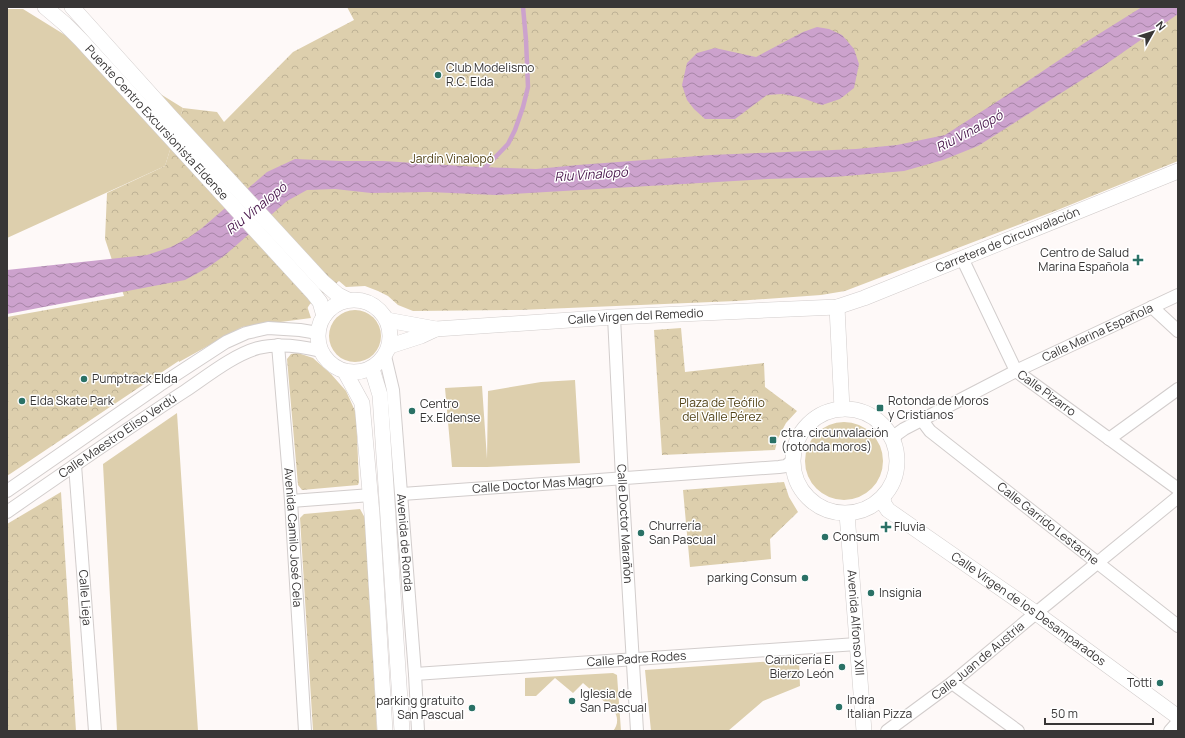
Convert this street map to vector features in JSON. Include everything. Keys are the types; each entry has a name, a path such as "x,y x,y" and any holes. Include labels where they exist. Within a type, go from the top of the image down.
{"street":[{"name":"Puente Centro Excursionista Eldense","path":"45,7 167,123"},
{"name":"Puente Centro Excursionista Eldense","path":"72,7 167,123 318,287 348,300"},
{"name":"Carretera de Circunvalación","path":"837,307 864,298 1178,171"},
{"name":"Calle Pizarro","path":"962,258 1016,371 1178,489"},
{"name":"Puente Centro Excursionista Eldense","path":"318,287 324,316"},
{"name":"Calle Marina Española","path":"893,440 897,434 921,419 1016,371 1178,295"},
{"path":"348,300 366,302 375,306 382,312 387,320 390,333 388,351 379,363 363,372 345,372 335,367 327,360 321,351 318,342 320,324 324,316 330,308 348,300"},
{"name":"Calle Virgen del Remedio","path":"387,320 436,329 614,317 837,307"},
{"path":"837,307 842,409"},
{"path":"1152,307 1178,331"},
{"name":"Calle Doctor Marañón","path":"614,317 637,731"},
{"name":"Calle Maestro Eliso Verdú","path":"7,491 160,385 226,342 246,333 268,328 318,333"},
{"name":"Calle Virgen del Remedio","path":"388,351 436,329"},
{"name":"Calle Maestro Eliso Verdú","path":"7,512 167,402 236,357 258,348 278,345 311,348 321,351"},
{"name":"Avenida Camilo José Cela","path":"278,345 291,501 305,731"},
{"name":"Avenida de Ronda","path":"388,351 402,494 418,731"},
{"name":"Avenida de Ronda","path":"372,368 380,395 402,731"},
{"path":"345,372 362,403 371,495 385,731"},
{"path":"1109,439 1178,389"},
{"path":"842,409 858,410 872,417 884,427 893,440 897,455 896,470 892,485 883,498 866,509 857,512 847,514 837,513 817,506 802,491 793,472 792,461 794,448 799,436 807,425 817,416 829,411 842,409"},
{"name":"Calle Garrido Lestache","path":"921,419 930,431 1178,626"},
{"name":"Calle Doctor Mas Magro","path":"402,494 779,467 786,466 792,461"},
{"name":"Calle Lieja","path":"75,465 95,731"},
{"path":"291,501 371,495"},
{"name":"Calle Juan de Austria","path":"887,731 952,683 1178,497"},
{"name":"Calle Virgen de los Desamparados","path":"883,498 888,510 1036,613 1178,717"},
{"name":"Avenida Alfonso XIII","path":"847,514 864,731"},
{"name":"Calle Padre Rodes","path":"415,674 857,644"},
{"path":"952,683 1018,731"},
{"path":"1170,731 1178,722"}],"green space":[{"name":"Jardín Vinalopó","path":"347,7 1178,7 1178,161 1060,209 845,291 821,295 736,301 520,310 413,311 398,305 388,296 378,291 365,286 346,287 339,281 310,304 300,319 259,320 221,335 201,346 7,476 7,317 124,296 105,239 107,193 165,166 183,108 217,112 224,122 293,52 354,20"},
{"path":"7,9 23,9 183,108 165,166 7,238"},
{"path":"283,289 305,300 311,318 242,327 179,362 177,353"},
{"path":"355,310 369,314 377,322 381,336 377,350 369,358 355,362 341,358 333,350 329,336 333,322 341,314"},
{"name":"Plaza de Teófilo del Valle Pérez","path":"681,328 685,372 764,363 765,387 797,411 786,423 778,438 775,450 662,455 654,330"},
{"path":"298,353 313,358 331,374 346,391 356,413 358,485 302,490 298,485 287,359 291,354"},
{"path":"575,380 580,463 452,467 445,388 482,386 487,459 488,391 541,382"},
{"path":"177,413 198,731 117,731 103,464"},
{"path":"844,422 859,425 872,433 880,446 883,461 880,476 872,489 859,497 844,500 829,497 816,489 808,476 805,461 808,446 816,433 829,425"},
{"path":"784,482 789,497 798,512 770,539 771,559 690,567 683,490"},
{"path":"61,492 76,731 7,731 7,524"},
{"path":"360,509 365,518 377,731 313,731 300,518 304,514"},
{"path":"791,660 799,661 800,686 763,701 728,731 651,731 645,670"},
{"path":"613,673 617,675 621,731 613,731 617,720 613,709 583,683 573,693 555,678 536,696 525,696 525,678"}],"water":[{"name":"Riu Vinalopó","path":"1142,7 1178,7 1178,14 1099,69 978,146 943,160 904,171 834,177 768,179 496,195 429,192 371,193 335,189 307,190 287,201 224,256 207,268 185,280 7,314 7,270 147,255 171,247 188,238 202,228 267,172 295,159 383,161 536,169 711,155 856,149 897,145 945,135"},
{"path":"817,27 829,29 842,35 854,49 859,64 854,88 840,99 822,105 799,97 782,94 767,95 735,119 705,119 687,100 682,85 687,63 697,53 715,48 756,57 803,32"}],"waterway":[{"path":"482,171 508,144 515,130 523,107 528,87 523,7"}],"place":[{"name":"Club Modelismo R.C. Elda","path":"438,75"},
{"name":"Centro de Salud Marina Española","path":"1138,260"},
{"name":"Pumptrack Elda","path":"84,379"},
{"name":"Elda Skate Park","path":"22,401"},
{"name":"Rotonda de Moros y Cristianos","path":"880,408"},
{"name":"Centro Ex.Eldense","path":"412,411"},
{"name":"ctra. circunvalación (rotonda moros)","path":"773,440"},
{"name":"Fluvia","path":"886,527"},
{"name":"Churrería San Pascual","path":"641,533"},
{"name":"Consum","path":"825,537"},
{"name":"parking Consum","path":"805,578"},
{"name":"Insignia","path":"871,593"},
{"name":"Carnicería El Bierzo León","path":"842,667"},
{"name":"Totti","path":"1160,683"},
{"name":"Iglesia de San Pascual","path":"572,701"},
{"name":"Indra Italian Pizza","path":"839,707"},
{"name":"parking gratuito San Pascual","path":"472,708"}]}
